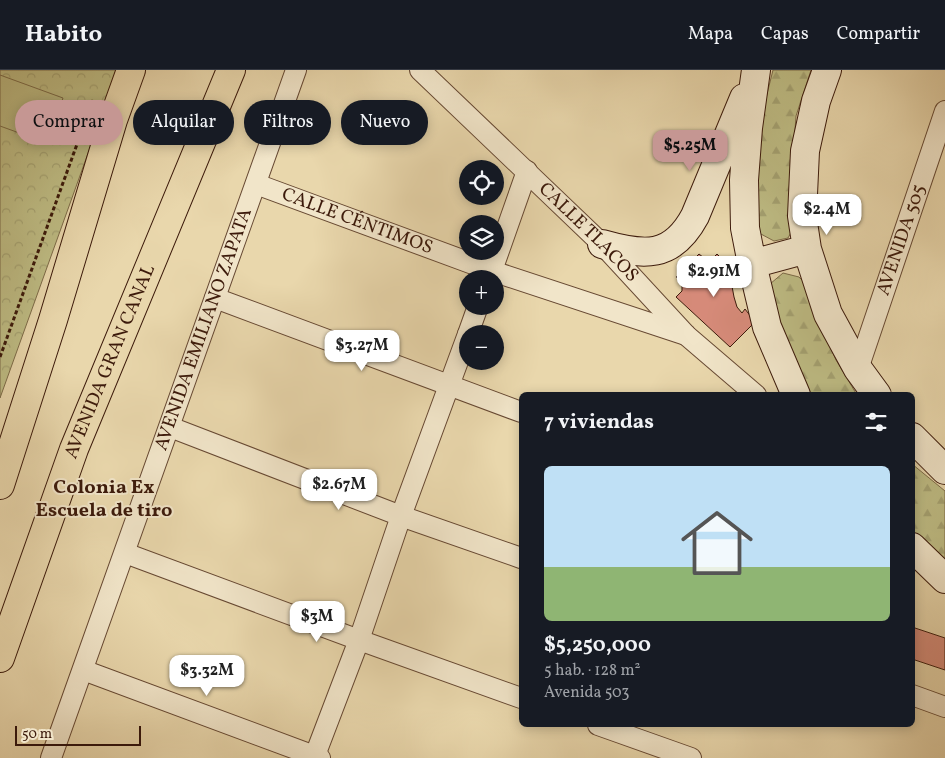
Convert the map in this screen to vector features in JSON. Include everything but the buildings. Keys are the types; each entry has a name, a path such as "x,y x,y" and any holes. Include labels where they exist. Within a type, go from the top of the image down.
{"main road":[{"path":"0,485 53,320 113,120 131,70"},
{"name":"AVENIDA GRAN CANAL","path":"0,658 74,449 231,70"}],"street":[{"name":"AVENIDA EMILIANO ZAPATA","path":"51,758 296,70"},
{"name":"CALLE TLACOS","path":"420,70 602,244 686,335 752,392"},
{"path":"827,70 816,101 804,152 802,216 807,249 828,314 858,369 874,392"},
{"path":"602,244 630,252 647,253 677,241 687,230 695,216 736,115 756,72"},
{"path":"756,72 744,180 746,228 752,264 767,327 795,392"},
{"name":"AVENIDA 505","path":"858,369 945,111"},
{"path":"492,270 527,171"},
{"name":"CALLE CÉNTIMOS","path":"256,184 477,270"},
{"path":"752,264 807,249"},
{"name":"CALLE CÉNTIMOS","path":"504,279 686,335"},
{"path":"215,298 519,411"},
{"path":"83,670 316,757 459,357"},
{"path":"170,427 401,516 519,557"},
{"path":"915,440 945,470"},
{"path":"915,551 945,579"},
{"path":"125,553 519,697"},
{"path":"915,696 945,707"},
{"path":"604,727 691,758"}],"path":[{"path":"0,357 77,145"}],"green space":[{"path":"0,70 118,70 107,100 15,100 15,145 91,145 0,398"},
{"path":"773,70 811,70 796,116 793,229 788,238 774,241 759,233 755,218 759,126"},
{"path":"0,75 63,98 62,100 15,100 15,131 0,126"},
{"path":"783,273 799,277 805,283 814,310 836,360 855,392 804,392 773,321 770,284"},
{"path":"915,466 945,491 945,564 915,534"}],"district":[{"name":"Colonia Ex Escuela de tiro","path":"104,500"}]}
